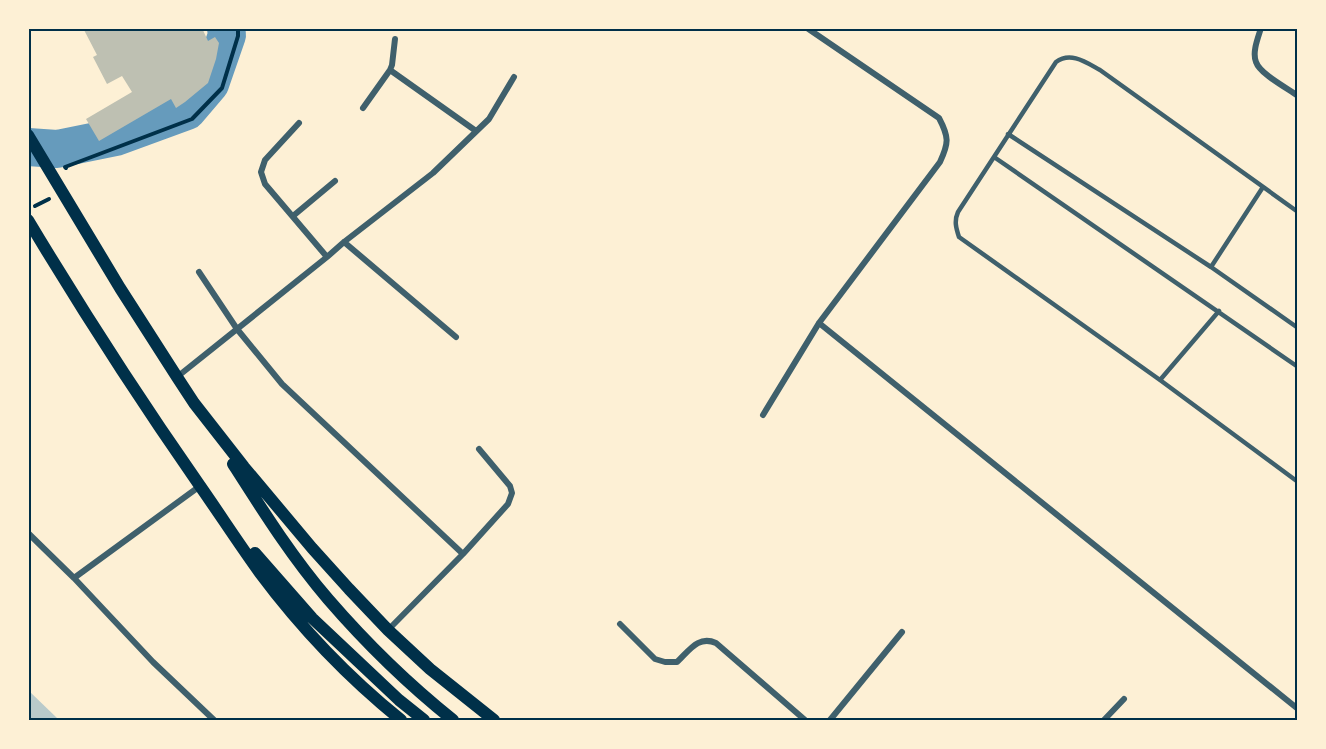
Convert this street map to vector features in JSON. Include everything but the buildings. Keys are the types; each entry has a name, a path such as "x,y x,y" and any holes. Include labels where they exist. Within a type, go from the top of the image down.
{"main road":[{"path":"28,135 120,288 271,524 328,600 381,656 453,720"},
{"path":"28,220 123,373 261,574 304,628 362,687 401,720"},
{"path":"194,403 278,510 349,590 430,669 494,720"},
{"path":"211,503 312,618 399,700 424,720"}],"street":[{"path":"763,415 819,323 940,162 948,145 945,129 939,118 807,28"},
{"path":"1261,28 1255,61 1261,70 1298,96"},
{"path":"363,108 390,70 395,39"},
{"path":"390,70 476,131"},
{"path":"177,377 433,173 489,118 514,77"},
{"path":"299,123 265,160 261,172 265,184 327,257"},
{"path":"293,216 335,181"},
{"path":"344,242 456,337"},
{"path":"199,272 237,329 289,392 464,554"},
{"path":"819,323 1298,709"},
{"path":"388,630 464,554 508,504 512,493 510,486 479,449"},
{"path":"74,578 200,486"},
{"path":"28,533 153,662 214,720"},
{"path":"620,624 655,659 665,663 677,662 704,640 716,643 805,720"},
{"path":"830,720 902,632"},
{"path":"1104,720 1124,699"}],"lane":[{"path":"1298,212 1100,70 1077,58 1067,57 1056,62 955,218 959,237 1160,380 1298,482"},
{"path":"1008,134 1211,267 1298,328"},
{"path":"994,157 1298,367"},
{"path":"1211,267 1263,187"},
{"path":"1160,380 1219,311"}],"path":[{"path":"70,176 65,167 192,119 222,88 238,36 238,28"}],"shaded area":[{"path":"28,690 57,718 29,720"}],"waterway":[{"path":"28,147 57,149 116,137 187,111 210,84 227,35 226,28"}]}
